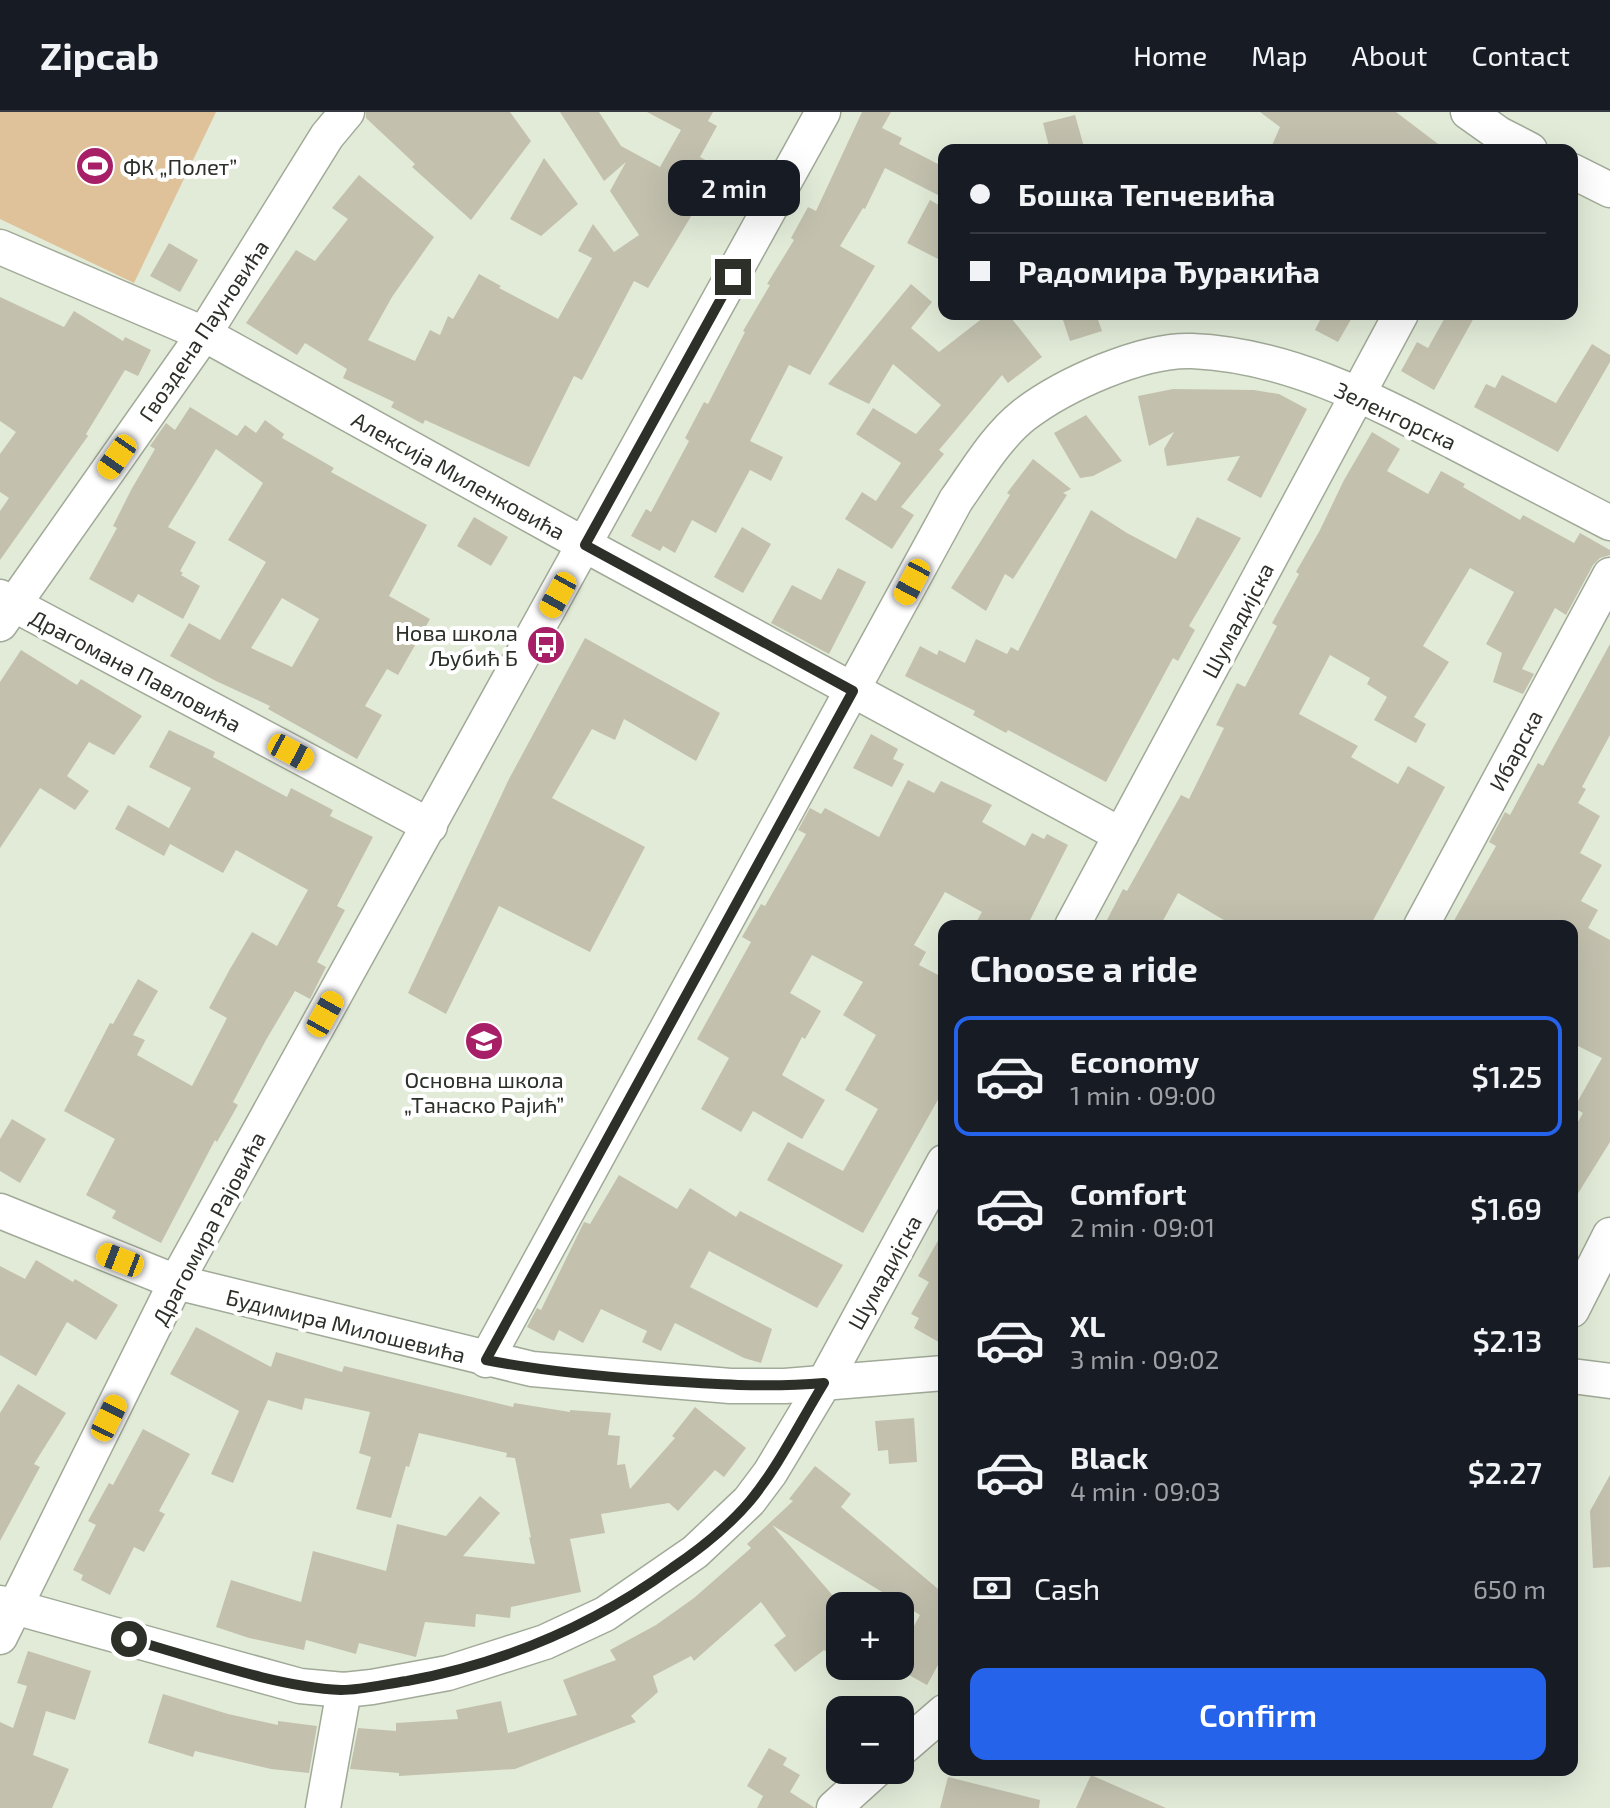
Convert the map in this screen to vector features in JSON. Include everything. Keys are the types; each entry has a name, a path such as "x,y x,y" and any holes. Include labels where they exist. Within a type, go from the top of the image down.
{"street":[{"name":"Гвоздена Пауновића","path":"4,609 204,334 327,136 347,112"},
{"name":"Драгомира Рајовића","path":"5,1616 176,1282 823,112"},
{"path":"1468,112 1495,142"},
{"path":"1578,174 1610,190"},
{"name":"Алексија Миленковића","path":"0,247 204,334 585,545 1121,835"},
{"name":"Шумадијска","path":"1075,920 1398,320"},
{"name":"Зеленгорска","path":"486,1360 956,500 996,445 1022,417 1053,396 1102,371 1163,355 1189,351 1263,361 1358,393 1610,523"},
{"name":"Ибарска","path":"1424,920 1610,575"},
{"name":"Драгомана Павловића","path":"4,609 430,826"},
{"name":"Шумадијска","path":"5,1616 300,1686 344,1690 448,1673 545,1642 605,1614 695,1552 749,1501 770,1473 824,1383 938,1173"},
{"name":"Будимира Милошевића","path":"0,1211 176,1282 532,1369 730,1386 785,1386 938,1374"},
{"path":"1578,1298 1610,1235"},
{"path":"1578,1377 1610,1381"},
{"path":"323,1808 344,1690"},
{"path":"914,1738 938,1717"},
{"path":"834,1808 861,1784"}],"shaded area":[{"name":"ФК „Полет”","path":"0,112 216,112 134,283 0,219"}],"building":[{"path":"366,112 510,112 531,141 471,220 412,167 415,164 366,118"},
{"path":"560,112 599,112 621,146 660,167 681,130 647,112 713,112 708,121 717,126 700,157 720,168 648,288 634,281 582,380 574,376 529,467 425,420 423,424 391,407 394,402 343,378 347,369 305,343 297,355 246,323 296,250 315,261 348,219 332,208 359,175 434,237 392,297 368,340 415,361 430,330 440,335 448,316 453,319 479,274 558,319 592,258 578,251 593,224 614,252 639,235 610,191 626,162 604,181"},
{"path":"862,112 891,112 882,128 902,138 899,144 938,164 938,195 885,168 865,209 840,246 875,266 810,375 789,365 750,441 783,457 771,481 750,470 716,533 692,520 675,553 663,546 660,551 631,536 646,509 651,512 689,441 685,438 704,402 708,404 743,331 770,285 767,284 794,240 791,238 808,207 816,211"},
{"path":"1260,112 1396,112 1438,144 1273,144 1280,127"},
{"path":"1075,115 1083,144 1048,144 1043,123"},
{"path":"544,158 578,204 541,236 510,219"},
{"path":"930,200 938,205 938,259 907,243"},
{"path":"169,243 198,260 180,292 150,276"},
{"path":"911,284 932,302 911,328 939,352 980,320 1013,320 1042,357 1008,383 1002,375 939,450 944,454 901,507 914,515 892,549 845,519 862,492 876,501 901,463 856,434 873,408 916,434 941,405 893,364 869,404 828,384"},
{"path":"0,297 64,327 74,311 123,341 125,337 151,350 138,376 125,370 86,434 88,436 0,560 0,511 9,498 0,492 0,454 16,432 0,421"},
{"path":"1063,320 1098,320 1102,331 1070,341"},
{"path":"1320,320 1351,320 1338,342 1315,330"},
{"path":"1444,320 1473,320 1434,390 1401,371 1417,342 1428,348"},
{"path":"1592,344 1610,355 1610,362 1558,452 1474,407 1486,384 1495,388 1502,375 1556,403"},
{"path":"1173,389 1254,390 1279,394 1307,409 1261,498 1227,480 1240,456 1167,466 1164,449 1174,432 1149,446 1138,396"},
{"path":"190,407 237,436 245,425 256,433 265,420 284,434 282,438 334,468 331,472 427,525 389,596 430,619 398,675 387,669 365,706 382,715 357,759 268,709 270,706 170,656 189,623 220,640 266,562 228,540 263,483 216,449 168,527 196,542 180,571 183,573 181,575 200,586 183,619 138,594 133,603 89,579 117,528 113,526 131,490 155,449 150,446 166,423 175,430","holes":["282,598 319,619 292,667 251,648"]},
{"path":"1086,415 1122,461 1093,476 1080,478 1054,433"},
{"path":"1372,432 1400,449 1387,471 1428,494 1441,471 1520,520 1523,515 1574,543 1580,533 1610,550 1610,555 1600,558 1593,565 1566,615 1555,608 1522,669 1534,674 1523,694 1493,682 1502,653 1486,644 1514,592 1470,568 1423,646 1449,662 1414,717 1426,724 1416,743 1374,720 1387,697 1367,684 1370,678 1330,655 1299,714 1358,746 1351,757 1398,784 1408,766 1445,787 1373,920 1224,920 1178,893 1163,920 1107,920 1123,889 1127,891 1181,795 1189,799 1224,728 1216,725 1237,683 1245,687 1277,626 1272,623 1344,480"},
{"path":"1033,459 1071,489 1063,493 1067,495 1013,579 1005,574 986,611 951,588 1010,495 1007,493"},
{"path":"1091,510 1176,559 1197,517 1241,538 1189,626 1195,630 1178,661 1173,658 1106,782 1008,730 1006,733 973,715 975,711 905,676 920,646 937,655 939,650 965,663 976,639 1007,654 1011,647 1018,651"},
{"path":"474,517 508,537 491,566 457,546"},
{"path":"742,527 771,544 743,593 714,577"},
{"path":"838,568 866,582 829,654 771,623 792,585 821,600"},
{"path":"585,638 720,713 696,761 624,719 615,740 592,729 552,798 645,847 590,952 499,906 446,1014 408,993 509,779"},
{"path":"1610,644 1610,735 1582,787 1586,789 1578,803 1600,816 1580,853 1602,865 1581,901 1598,910 1588,928 1610,940 1610,1142 1578,1193 1578,1122 1583,1113 1578,1110 1578,1101 1602,1058 1578,1046 1578,920 1454,920 1496,846 1489,842 1505,812 1510,815 1538,763 1543,766"},
{"path":"21,650 77,685 81,679 142,716 114,755 89,742 67,776 89,791 75,810 40,788 0,848 0,682"},
{"path":"169,730 215,752 213,757 287,797 291,788 333,810 330,816 373,837 337,906 345,910 317,962 326,967 310,999 295,991 233,1102 238,1105 217,1142 215,1140 161,1243 112,1218 116,1211 86,1195 115,1139 64,1111 110,1023 113,1024 138,979 158,991 133,1035 145,1040 137,1055 192,1086 227,1018 209,1008 230,969 252,932 277,946 308,890 236,850 223,873 170,844 164,856 115,829 128,805 169,828 191,788 149,767"},
{"path":"871,734 898,749 893,759 904,764 892,787 853,768"},
{"path":"908,780 934,793 941,781 992,805 982,822 1025,846 1032,833 1044,839 1047,834 1068,845 1030,920 977,920 982,912 945,892 914,945 926,952 919,965 938,975 938,1100 863,1233 767,1180 788,1142 843,1171 878,1109 845,1090 876,1035 843,1015 863,982 812,955 790,993 821,1011 805,1039 802,1037 782,1075 825,1100 802,1139 753,1111 741,1132 701,1109 729,1058 697,1039 751,942 742,937 761,904 765,906 806,834 798,830 810,808 821,814 825,808 879,837"},
{"path":"12,1119 46,1139 20,1183 0,1171 0,1139"},
{"path":"619,1175 677,1209 690,1188 736,1217 740,1211 843,1265 817,1308 709,1251 690,1287 772,1329 761,1363 744,1358 675,1323 661,1351 642,1342 647,1331 601,1309 583,1343 559,1330 554,1341 527,1327 537,1308 541,1310 584,1222 590,1224"},
{"path":"938,1241 938,1342 914,1328 919,1318 911,1314 929,1282 918,1276"},
{"path":"36,1260 118,1305 96,1340 67,1322 36,1376 0,1355 0,1266 25,1279"},
{"path":"196,1327 271,1367 276,1352 342,1372 344,1366 513,1407 514,1403 570,1412 611,1413 608,1435 620,1436 617,1465 625,1464 630,1489 675,1438 672,1436 695,1407 746,1448 724,1477 715,1470 678,1511 669,1503 601,1514 605,1533 570,1539 581,1592 511,1607 510,1618 476,1614 475,1627 425,1622 416,1657 359,1643 356,1654 306,1640 304,1650 249,1638 216,1627 231,1580 301,1602 313,1551 386,1571 397,1524 446,1536 480,1496 500,1513 463,1556 535,1564 531,1538 515,1458 506,1457 507,1453 419,1433 391,1518 356,1509 371,1457 359,1453 370,1412 305,1398 302,1410 268,1400 233,1483 211,1474 239,1411 170,1374"},
{"path":"18,1384 66,1413 34,1464 40,1467 0,1541 0,1413"},
{"path":"914,1418 917,1462 889,1464 888,1450 878,1451 875,1421"},
{"path":"143,1429 190,1454 159,1511 165,1514 144,1552 134,1547 110,1595 81,1580 83,1575 73,1570 96,1525 88,1521 109,1483 113,1485"},
{"path":"815,1466 851,1494 841,1507 938,1589 938,1665 927,1685 914,1678 914,1626 920,1615 914,1611 914,1592 882,1592 772,1525 830,1592 826,1592 826,1651 795,1672 774,1645 786,1636 761,1602 694,1661 691,1656 653,1676 658,1692 631,1716 636,1722 515,1769 399,1776 399,1773 350,1769 358,1728 396,1731 396,1723 458,1719 456,1710 501,1701 508,1733 577,1715 563,1680 616,1660 610,1650 656,1625 694,1598 751,1548 747,1544 793,1501 789,1499"},
{"path":"1610,1475 1610,1567 1593,1568 1590,1511"},
{"path":"28,1651 91,1671 75,1720 46,1711 33,1755 69,1769 52,1808 0,1808 0,1722 13,1728 27,1686 17,1683"},
{"path":"163,1694 278,1725 278,1721 317,1726 309,1773 271,1769 195,1751 193,1757 148,1743"},
{"path":"769,1748 787,1758 783,1765 800,1775 790,1792 815,1808 757,1808 763,1796 747,1786"},
{"path":"1093,1776 1166,1808 1076,1808"},
{"path":"948,1777 1040,1800 1039,1808 940,1808"}],"place":[{"name":"ФК „Полет”","path":"95,166"},
{"name":"Нова школа Љубић Б","path":"546,645"},
{"name":"Основна школа „Танаско Рајић”","path":"484,1041"}],"route":[{"path":"129,1639 300,1686 344,1690 448,1673 545,1642 605,1614 695,1552 725,1526 770,1473 824,1383 730,1386 532,1369 486,1360 853,691 585,545 733,277"}]}
